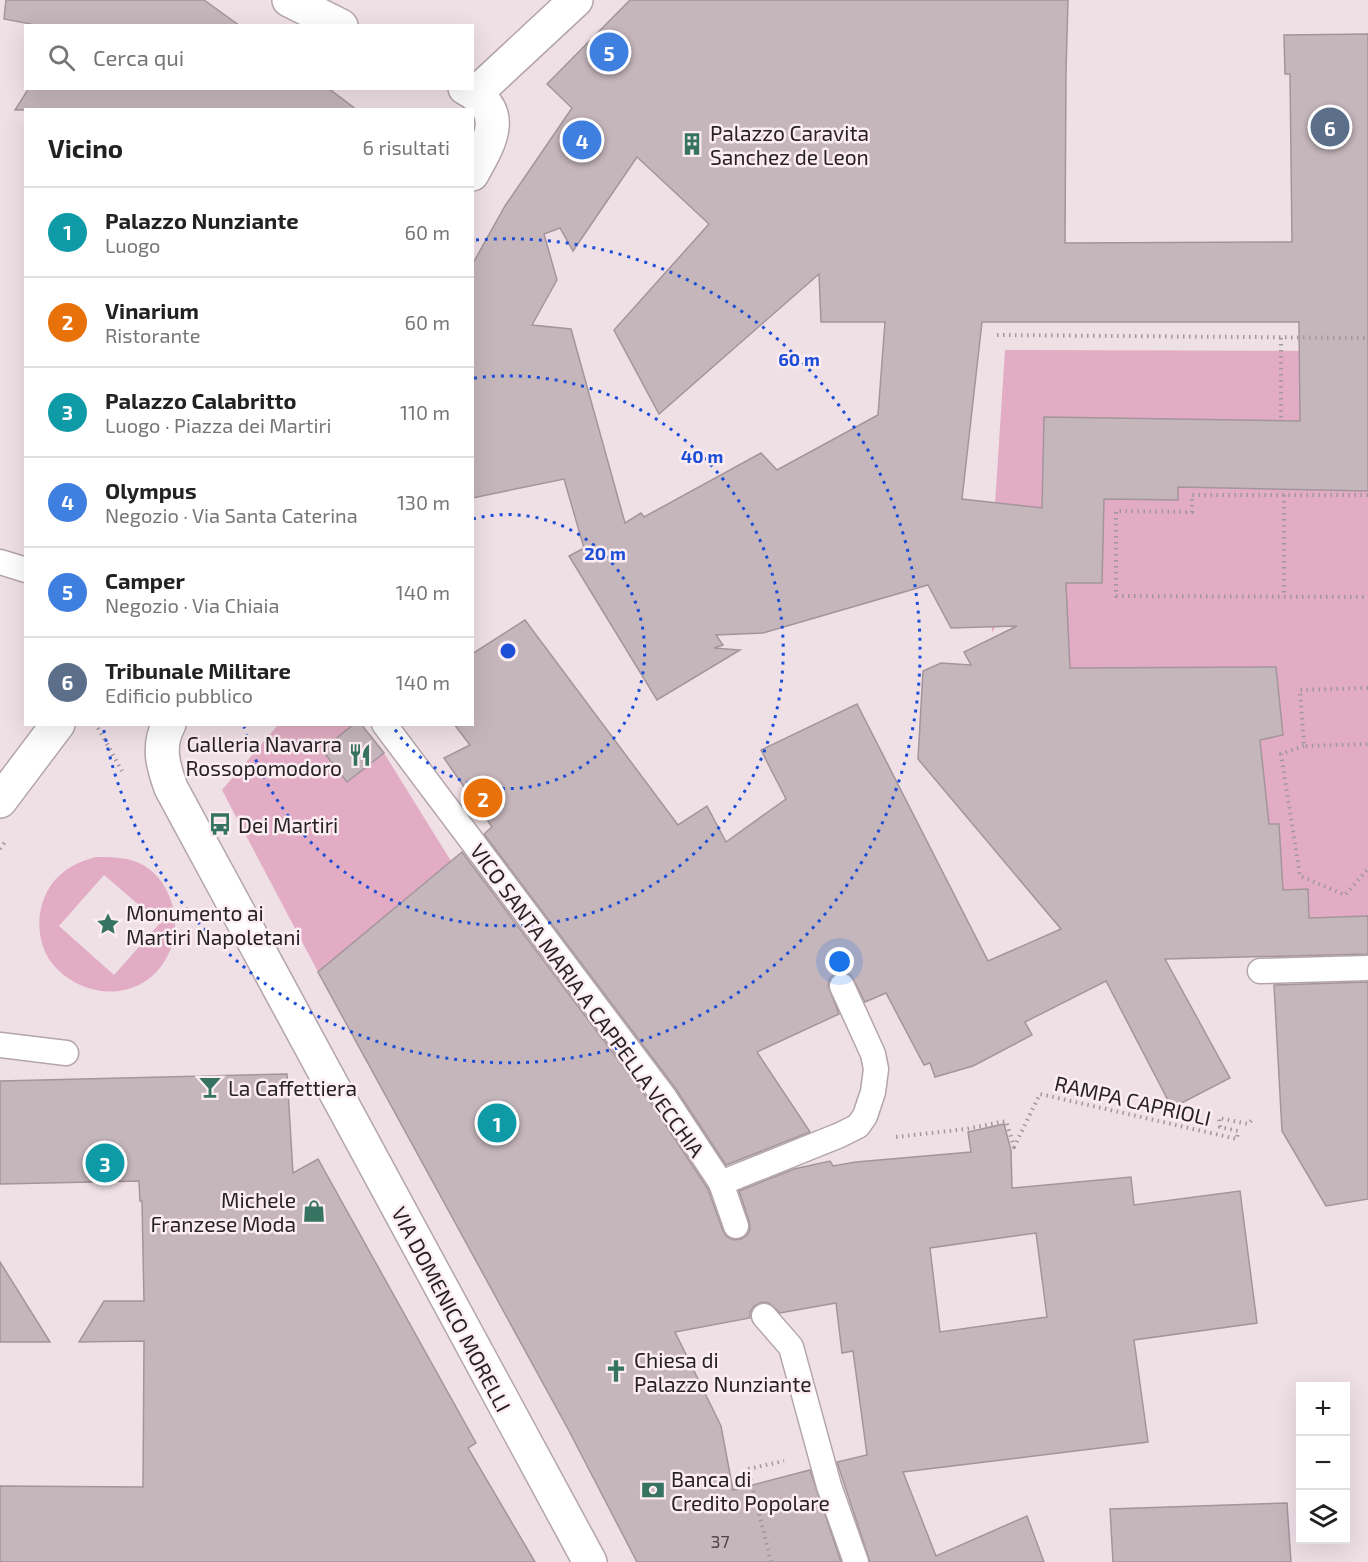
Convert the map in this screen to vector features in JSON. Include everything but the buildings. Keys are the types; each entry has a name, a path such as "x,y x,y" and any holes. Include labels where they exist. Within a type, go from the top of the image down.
{"street":[{"path":"289,0 337,24"},
{"path":"474,170 493,129 491,112 468,97 576,0"},
{"path":"0,801 56,726"},
{"name":"VIA DOMENICO MORELLI","path":"168,726 162,740 161,752 164,770 171,788 590,1562"}],"lane":[{"path":"0,562 24,569"},
{"name":"VICO SANTA MARIA A CAPPELLA VECCHIA","path":"386,726 665,1098 721,1183 736,1226"},
{"path":"1260,971 1368,968"},
{"path":"721,1183 840,1135 858,1126 865,1116 873,1092 876,1069 873,1054 842,986"},
{"path":"0,1045 66,1053"},
{"path":"764,1316 791,1347 829,1486 856,1562"}],"path":[{"path":"997,335 1368,338"},
{"path":"1281,338 1281,421"},
{"path":"1368,495 1192,495 1192,512 1116,511 1116,596 1368,597"},
{"path":"1284,495 1284,597"},
{"path":"1304,746 1300,690 1368,688"},
{"path":"1368,744 1304,746 1281,754 1300,876 1345,895 1368,869"},
{"name":"RAMPA CAPRIOLI","path":"888,1138 966,1129 1005,1121 1014,1147 1040,1094 1237,1139 1238,1131 1220,1127 1219,1118 1248,1124 1254,1118"},
{"path":"771,1562 748,1469 820,1452"}],"shaded area":[{"path":"1005,350 1368,351 1368,916 1309,918 1308,889 1283,890 1279,824 1269,824 1260,740 1283,735 1275,667 1070,668 1068,632 1014,632 1007,619 999,619 992,633 991,565"},
{"path":"277,726 362,726 384,753 451,861 318,972 222,790"},
{"path":"96,857 127,859 149,869 159,878 172,902 175,929 168,955 158,970 146,981 132,988 101,991 85,987 70,980 57,969 43,947 39,921 45,896 51,885 64,872","holes":["104,875 160,923 114,975 59,926"]}],"place":[{"name":"Camper","path":"609,52"},
{"name":"Tribunale Militare","path":"1330,127"},
{"name":"Olympus","path":"582,140"},
{"name":"Palazzo Caravita Sanchez de Leon","path":"692,144"},
{"name":"Galleria Navarra Rossopomodoro","path":"360,755"},
{"name":"Vinarium","path":"483,798"},
{"name":"Dei Martiri","path":"220,824"},
{"name":"Monumento ai Martiri Napoletani","path":"108,924"},
{"name":"La Caffettiera","path":"210,1087"},
{"name":"Palazzo Nunziante","path":"497,1123"},
{"name":"Palazzo Calabritto","path":"105,1163"},
{"name":"Michele Franzese Moda","path":"314,1211"},
{"name":"Chiesa di Palazzo Nunziante","path":"616,1371"},
{"name":"Banca di Credito Popolare","path":"653,1490"}]}
